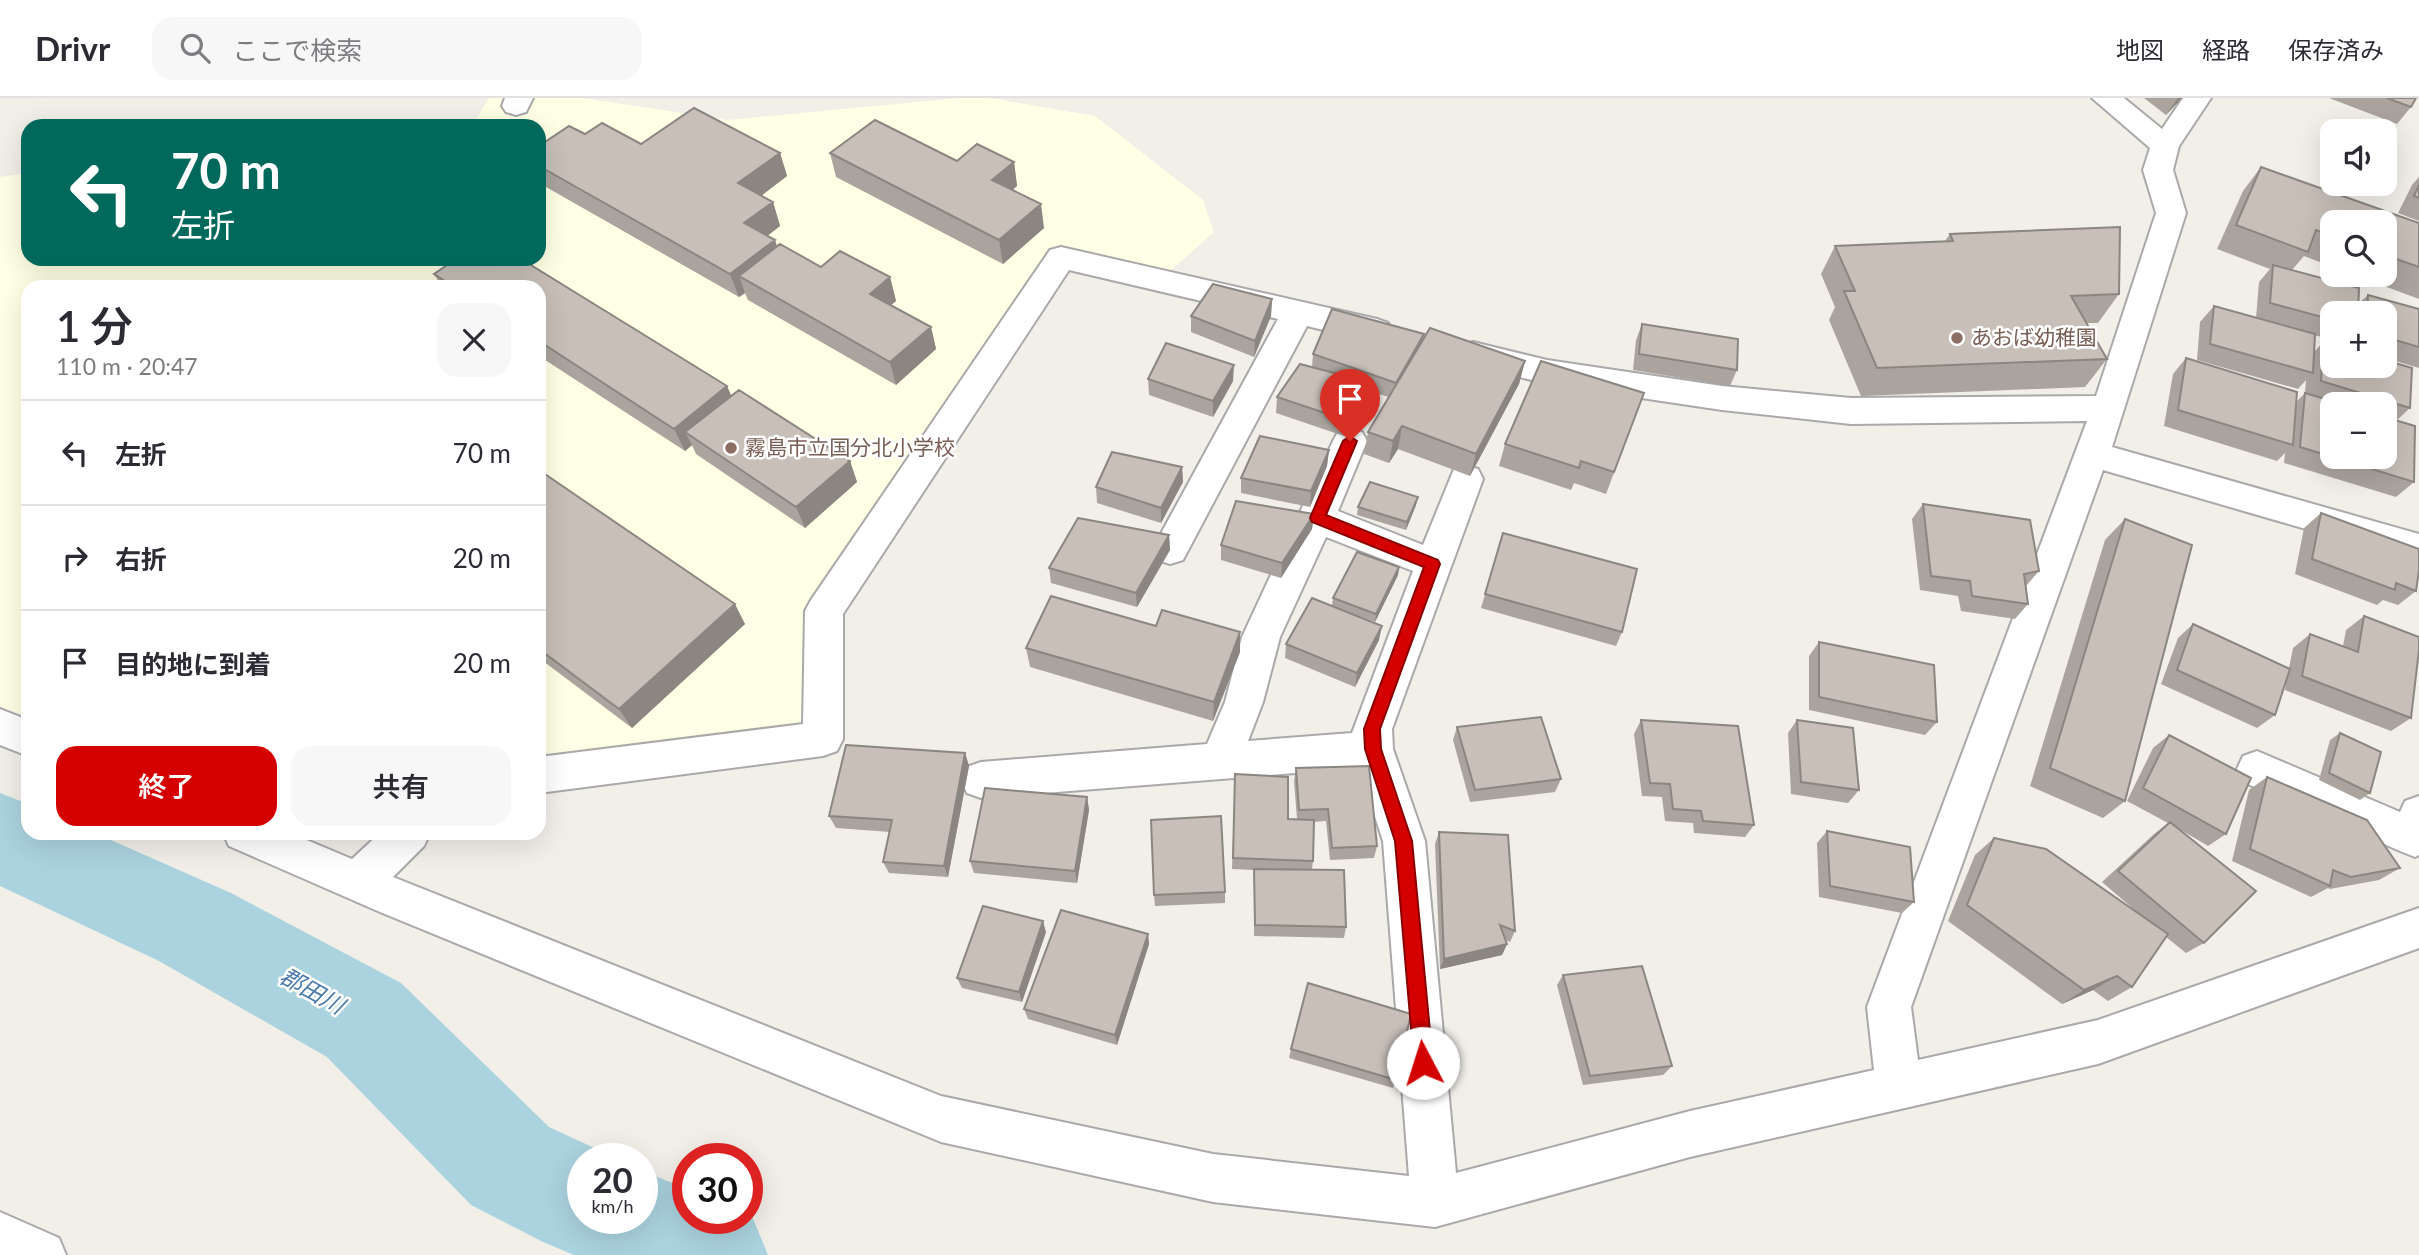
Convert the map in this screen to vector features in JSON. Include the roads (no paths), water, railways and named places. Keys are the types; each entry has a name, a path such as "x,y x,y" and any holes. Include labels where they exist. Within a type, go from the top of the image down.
{"street":[{"path":"2106,98 2165,146"},
{"path":"1899,1087 1889,1007 2109,408 2171,213 2158,170 2165,146 2197,98"},
{"path":"546,774 823,739 824,611 1061,258 1407,339"},
{"path":"1170,550 1298,313"},
{"path":"1447,348 1547,372 1722,398 1851,411 2109,408"},
{"path":"1220,761 1244,702 1261,637 1350,441"},
{"path":"2092,454 2419,548"},
{"path":"1436,1203 1404,841 1373,749 1372,729 1466,479"},
{"path":"1317,518 1433,564"},
{"path":"0,726 21,735"},
{"path":"981,780 1373,749"},
{"path":"2257,769 2415,838 2419,814"},
{"path":"260,840 941,1119 1213,1178 1436,1203 1690,1135 2098,1042 2419,928"},
{"path":"358,882 402,840"},
{"path":"0,1236 42,1255"}],"waterway":[{"name":"郡田川","path":"0,838 195,927 364,1020 510,1166 567,1194"},
{"name":"郡田川","path":"657,1234 710,1255"}],"place":[{"name":"あおば幼稚園","path":"1957,338"},
{"name":"霧島市立国分北小学校","path":"731,448"}]}
